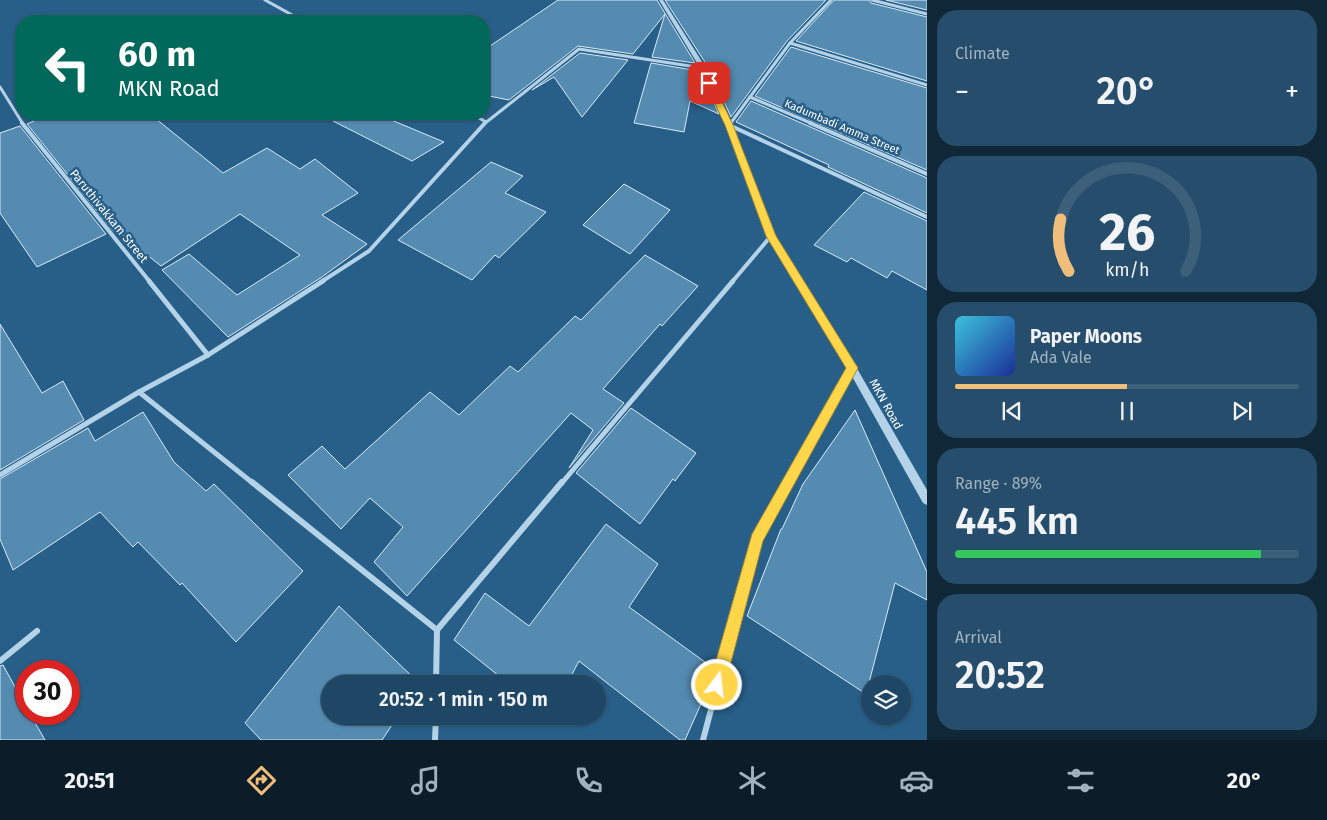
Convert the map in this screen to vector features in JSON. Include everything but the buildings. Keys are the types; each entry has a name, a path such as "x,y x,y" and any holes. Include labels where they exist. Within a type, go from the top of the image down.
{"street":[{"path":"265,0 292,15"},
{"name":"MKN Road","path":"661,0 703,68 729,125 771,236 852,368 927,500"},
{"path":"831,0 790,43 729,125 927,217"},
{"path":"872,0 927,14"},
{"path":"790,43 927,85"},
{"path":"490,119 579,49 703,68"},
{"name":"Paruthivakkam Street","path":"0,86 15,112"},
{"name":"Kadumbadi Amma Street","path":"750,97 927,174"},
{"name":"Paruthivakkam Street","path":"20,120 208,356"},
{"path":"482,120 486,122"},
{"path":"0,475 139,392 208,356 369,251 489,120"},
{"path":"436,675 437,630 771,236"},
{"path":"702,740 756,539 852,368"},
{"path":"139,392 437,630"},
{"path":"0,661 38,631"},
{"path":"435,740 436,725"}],"route":[{"path":"709,83 729,125 771,236 852,368 756,539 717,685"}]}
